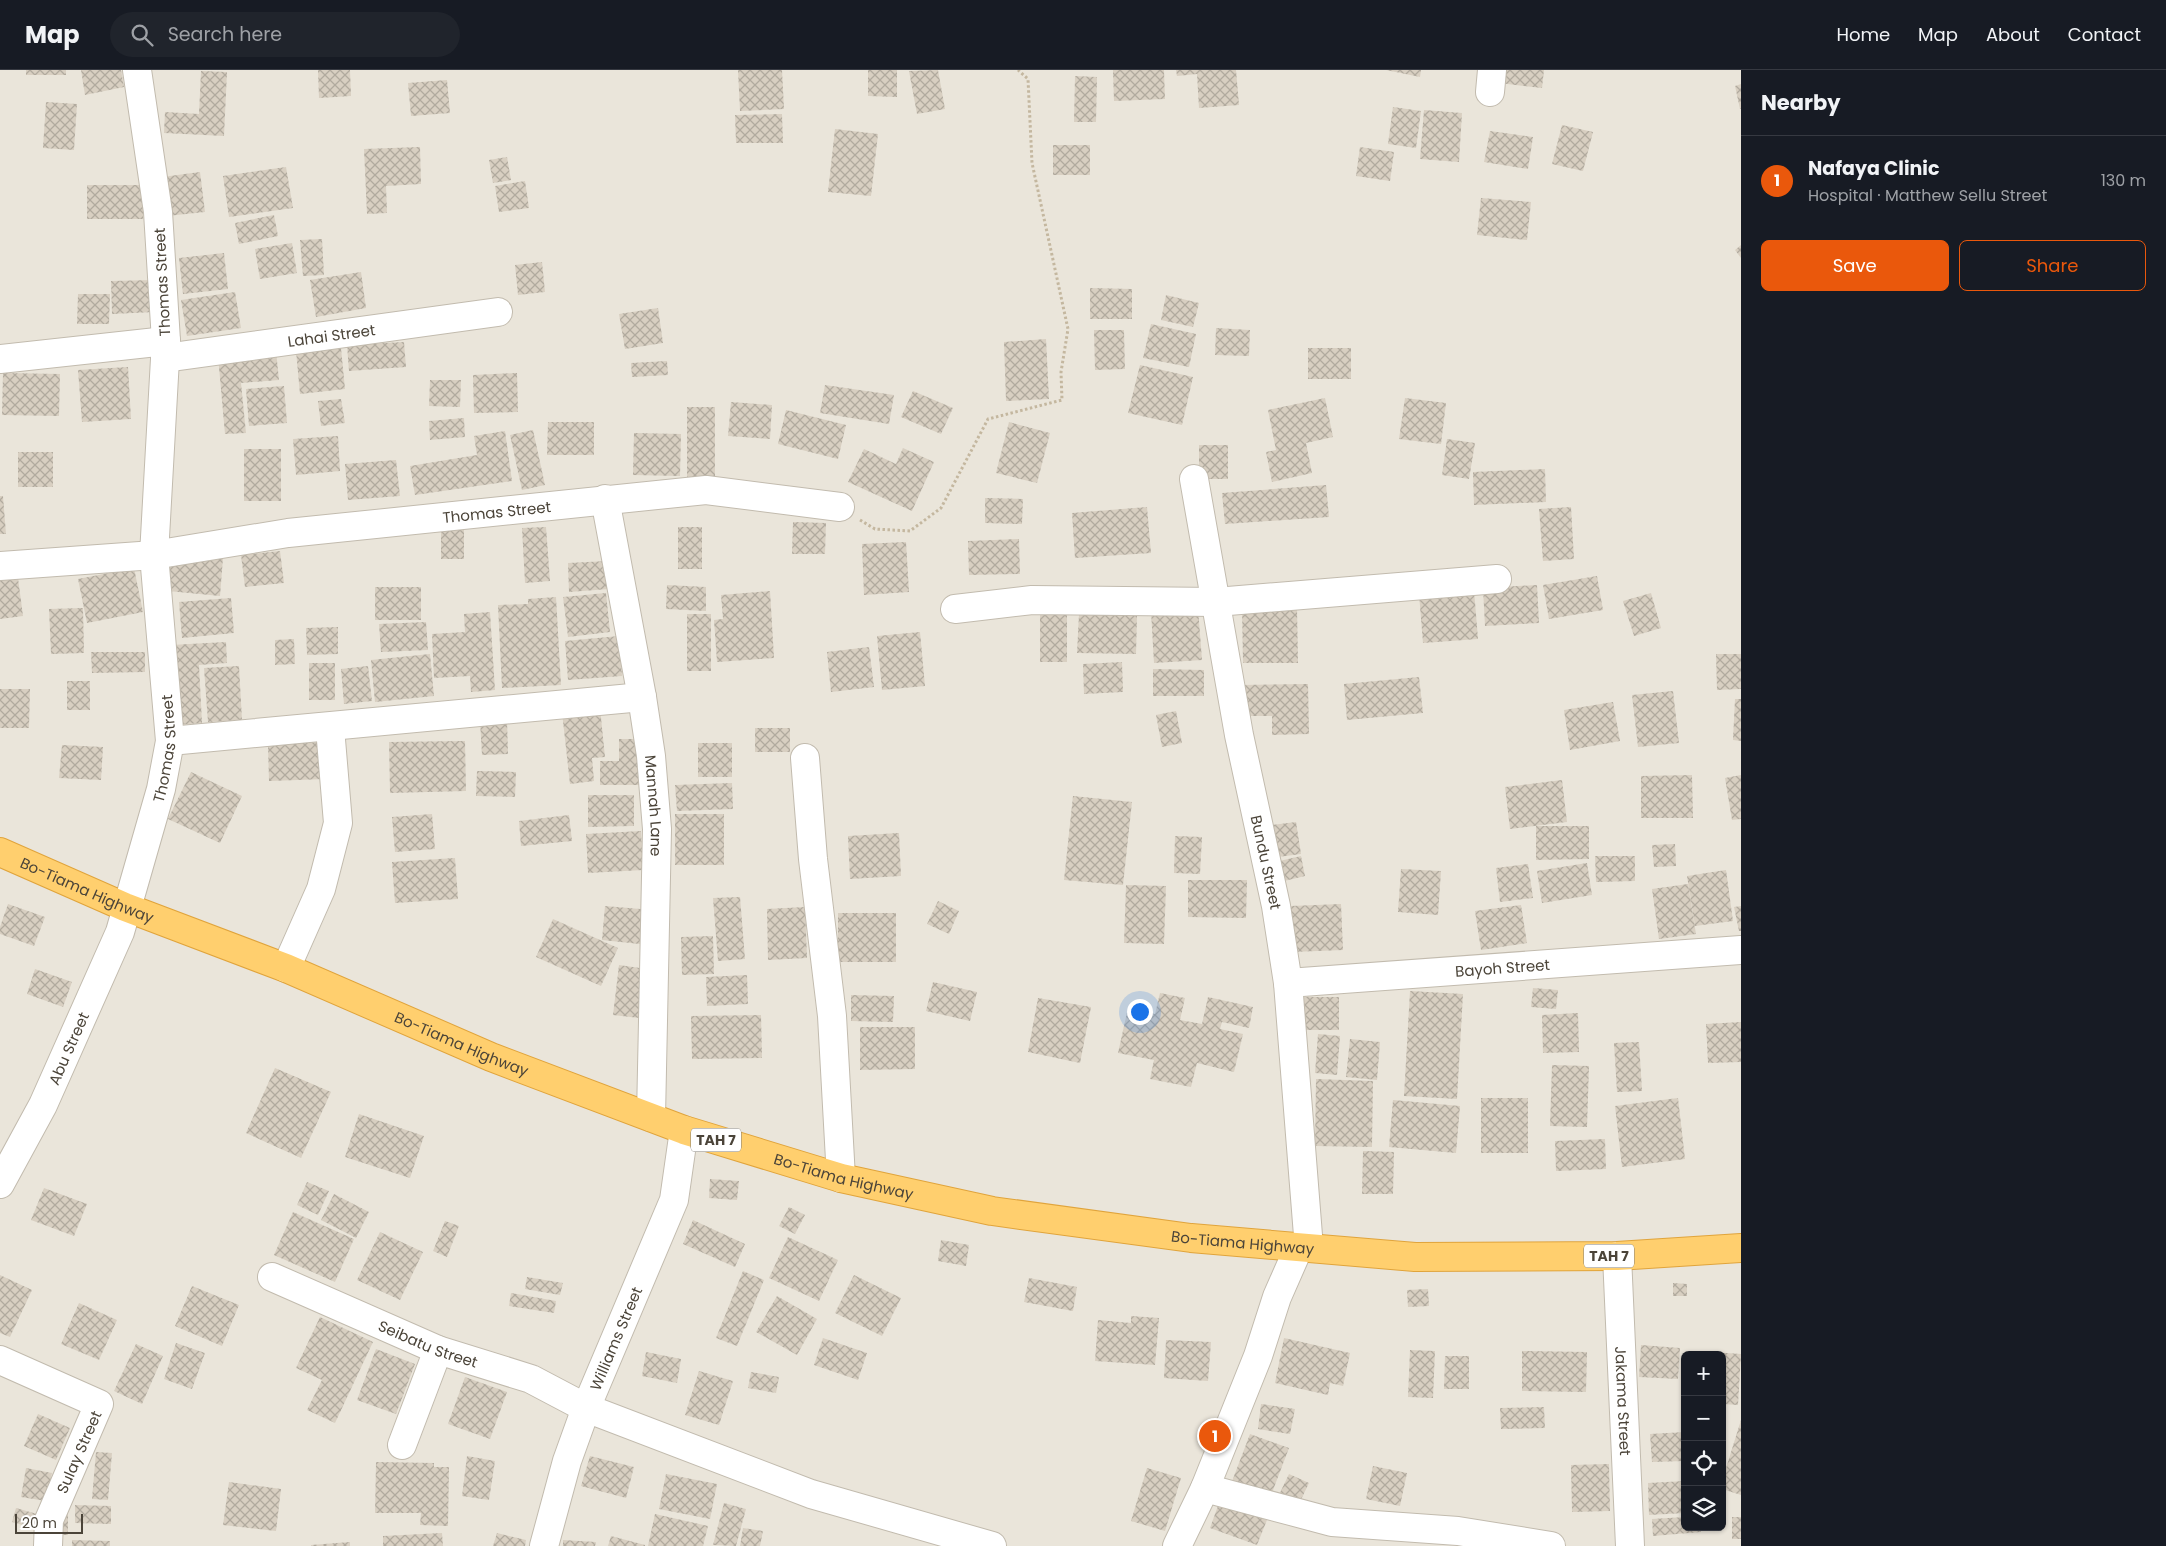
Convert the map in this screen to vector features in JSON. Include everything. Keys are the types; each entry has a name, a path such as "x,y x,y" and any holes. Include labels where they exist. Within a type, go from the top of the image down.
{"highway":[{"name":"Bo-Tiama Highway","path":"0,852 125,907 286,968 491,1057 684,1130 841,1178 992,1211 1192,1238 1415,1258 1617,1256 1741,1248"}],"street":[{"name":"Thomas Street","path":"125,907 161,789 170,741 154,555 166,349 158,212 137,70"},
{"name":"Lahai Street","path":"0,359 166,349 498,312"},
{"name":"Bundu Street","path":"1194,479 1239,735 1276,906 1288,984 1304,1248"},
{"name":"Thomas Street","path":"0,566 154,555 288,533 706,490 840,507"},
{"name":"Mannah Lane","path":"605,499 642,697 651,756 657,829 651,1117"},
{"path":"955,609 1032,600 1216,602 1497,579"},
{"path":"170,741 330,728 642,697"},
{"path":"286,968 320,889 338,823 330,728"},
{"path":"805,758 813,860 832,1016 841,1178"},
{"name":"Abu Street","path":"0,1184 43,1104 120,932 125,907"},
{"name":"Bayoh Street","path":"1288,984 1728,951"},
{"name":"Williams Street","path":"544,1546 567,1460 586,1408 674,1200 684,1130"},
{"path":"1177,1546 1205,1488 1258,1356 1277,1297 1304,1248"},
{"name":"Jakama Street","path":"1617,1256 1630,1546"},
{"name":"Seibatu Street","path":"272,1276 438,1350 530,1379 586,1408 811,1494 992,1546"},
{"path":"402,1445 438,1350"},
{"name":"Sulay Street","path":"0,1360 99,1404 48,1520 48,1546"},
{"path":"1205,1488 1332,1522 1458,1531 1551,1546"}],"path":[{"path":"840,507 875,529 910,531 942,508 988,419 1062,400 1061,372 1068,329 1032,163 1028,79 1018,70"}],"shaded area":[{"path":"0,70 1741,70 1741,1546 0,1546"}],"building":[{"path":"26,70 66,70 66,75 26,75"},
{"path":"81,70 121,70 124,87 85,95"},
{"path":"318,70 350,70 351,96 319,98"},
{"path":"738,70 782,70 784,109 740,111"},
{"path":"868,70 897,70 897,97 868,96"},
{"path":"938,70 945,109 917,114 909,71"},
{"path":"1113,70 1164,70 1165,99 1114,101"},
{"path":"1176,70 1236,70 1239,105 1199,108 1197,74 1177,76"},
{"path":"1386,70 1421,70 1420,77"},
{"path":"1501,70 1544,70 1542,88 1499,83"},
{"path":"201,71 227,72 224,136 164,133 165,112 199,114"},
{"path":"1075,76 1097,77 1096,122 1074,122"},
{"path":"447,80 450,113 411,116 408,83"},
{"path":"1741,84 1741,109 1740,109 1735,86"},
{"path":"46,102 77,104 74,150 43,148"},
{"path":"1393,107 1421,111 1416,148 1388,144"},
{"path":"1424,110 1462,113 1459,162 1420,159"},
{"path":"782,114 783,143 736,143 735,115"},
{"path":"1562,125 1593,132 1583,171 1552,164"},
{"path":"835,129 878,134 871,196 828,192"},
{"path":"1490,131 1533,137 1528,169 1484,162"},
{"path":"1053,145 1090,145 1090,175 1053,175"},
{"path":"420,147 421,184 386,186 387,213 367,214 364,149"},
{"path":"1360,147 1394,152 1390,181 1356,176"},
{"path":"507,157 511,180 493,183 489,160"},
{"path":"286,167 293,208 229,217 223,176"},
{"path":"200,172 205,212 167,216 162,177"},
{"path":"525,181 529,208 499,212 495,186"},
{"path":"87,185 143,185 143,219 87,219"},
{"path":"1481,198 1531,202 1527,240 1477,235"},
{"path":"274,215 278,236 239,244 235,223"},
{"path":"322,239 324,275 303,276 300,240"},
{"path":"292,243 297,273 260,279 255,249"},
{"path":"1741,245 1741,258 1735,250"},
{"path":"224,253 228,289 183,294 179,258"},
{"path":"542,262 545,292 518,295 515,265"},
{"path":"361,272 366,308 316,317 310,280"},
{"path":"154,280 155,312 112,314 111,281"},
{"path":"1090,288 1132,289 1132,319 1090,319"},
{"path":"235,292 241,328 187,336 181,300"},
{"path":"78,294 110,294 109,324 77,324"},
{"path":"1166,295 1199,303 1193,327 1161,320"},
{"path":"658,308 663,343 625,349 619,314"},
{"path":"1151,324 1196,334 1189,367 1143,358"},
{"path":"1216,328 1250,330 1249,356 1215,355"},
{"path":"1094,330 1124,330 1125,369 1095,370"},
{"path":"1046,339 1049,399 1006,401 1004,342"},
{"path":"404,342 406,367 349,371 347,345"},
{"path":"341,348 345,389 300,394 296,351"},
{"path":"1308,348 1351,348 1351,379 1308,379"},
{"path":"276,351 279,380 241,383 246,433 225,434 218,356"},
{"path":"667,361 668,375 632,377 631,363"},
{"path":"1140,365 1193,377 1182,425 1128,413"},
{"path":"128,367 131,419 82,422 78,370"},
{"path":"3,373 60,374 59,416 2,415"},
{"path":"517,373 518,412 474,413 473,375"},
{"path":"430,380 461,380 460,407 429,406"},
{"path":"825,385 894,395 889,424 820,413"},
{"path":"284,386 287,423 249,426 246,389"},
{"path":"913,391 953,408 941,434 901,417"},
{"path":"1325,398 1333,437 1306,443 1312,473 1272,482 1266,452 1276,450 1268,410"},
{"path":"1405,398 1446,403 1441,444 1399,439"},
{"path":"341,399 345,423 321,426 318,401"},
{"path":"731,402 772,405 770,439 728,436"},
{"path":"687,407 715,407 715,480 687,480"},
{"path":"786,410 846,425 838,459 778,444"},
{"path":"464,418 465,437 430,440 429,421"},
{"path":"548,422 594,422 594,455 547,455"},
{"path":"1009,422 1050,433 1037,483 996,473"},
{"path":"533,430 545,485 522,490 510,435"},
{"path":"505,431 512,481 415,495 410,466 477,455 474,436"},
{"path":"634,433 681,434 680,476 633,475"},
{"path":"338,436 340,471 296,475 293,439"},
{"path":"1447,439 1475,443 1469,479 1442,475"},
{"path":"1199,445 1228,445 1228,479 1199,479"},
{"path":"903,448 934,462 912,511 848,482 864,449 896,464"},
{"path":"244,449 281,449 281,501 244,501"},
{"path":"18,452 53,452 53,487 18,487"},
{"path":"396,460 400,496 348,500 345,464"},
{"path":"1545,469 1546,502 1474,505 1473,472"},
{"path":"1326,485 1329,517 1225,524 1222,493"},
{"path":"0,496 3,496 6,534 0,534"},
{"path":"985,498 1023,499 1022,524 985,523"},
{"path":"1147,507 1151,553 1075,558 1072,513"},
{"path":"1571,507 1574,559 1543,561 1539,509"},
{"path":"793,522 826,523 825,554 792,554"},
{"path":"546,527 550,581 525,583 522,528"},
{"path":"678,527 702,527 702,569 678,569"},
{"path":"441,529 464,529 464,559 441,559"},
{"path":"1019,539 1020,574 969,575 968,541"},
{"path":"906,542 909,592 864,595 862,544"},
{"path":"280,551 284,583 245,587 241,555"},
{"path":"171,554 223,558 220,596 168,591"},
{"path":"607,561 609,589 569,592 568,563"},
{"path":"134,568 143,612 87,623 78,579"},
{"path":"1597,576 1603,610 1549,619 1543,585"},
{"path":"18,578 23,616 0,619 0,580"},
{"path":"667,585 706,587 706,611 666,609"},
{"path":"1537,585 1539,623 1485,626 1483,588"},
{"path":"375,587 421,587 421,620 375,620"},
{"path":"1474,590 1478,639 1423,643 1419,594"},
{"path":"770,591 774,658 717,662 714,620 723,619 721,595"},
{"path":"606,593 610,632 568,637 563,597"},
{"path":"1651,593 1661,628 1634,636 1623,601"},
{"path":"556,597 561,685 502,688 498,605 528,604 528,599"},
{"path":"231,598 234,633 182,638 179,602"},
{"path":"83,608 84,653 51,654 49,609"},
{"path":"1198,608 1202,660 1154,663 1151,611"},
{"path":"1242,608 1297,608 1298,663 1243,663"},
{"path":"490,612 495,690 471,692 470,676 434,678 432,634 465,632 464,614"},
{"path":"687,614 711,614 711,671 687,671"},
{"path":"1040,614 1067,614 1067,662 1040,662"},
{"path":"1079,614 1137,616 1136,654 1077,653"},
{"path":"426,622 428,650 381,652 379,624"},
{"path":"338,627 338,654 307,655 306,628"},
{"path":"920,632 925,686 882,690 877,636"},
{"path":"619,636 622,676 568,680 565,641"},
{"path":"294,639 295,664 275,665 275,640"},
{"path":"226,642 227,663 199,665 202,723 176,725 171,645"},
{"path":"869,647 874,687 831,692 827,652"},
{"path":"91,652 145,652 145,672 92,673"},
{"path":"430,654 434,696 375,702 371,660"},
{"path":"1716,654 1741,654 1741,689 1717,690"},
{"path":"1122,662 1123,692 1084,694 1083,664"},
{"path":"309,663 335,663 335,700 309,700"},
{"path":"239,666 242,720 208,722 204,668"},
{"path":"368,666 372,701 344,704 341,669"},
{"path":"1153,669 1204,670 1204,696 1153,696"},
{"path":"1419,677 1423,713 1347,720 1344,684"},
{"path":"67,681 90,681 90,710 67,710"},
{"path":"1308,684 1309,734 1272,735 1272,716 1239,716 1239,685"},
{"path":"0,689 30,689 29,728 0,728"},
{"path":"1673,691 1679,743 1638,747 1632,695"},
{"path":"1735,699 1741,699 1741,741 1733,740"},
{"path":"1613,702 1620,741 1570,750 1564,710"},
{"path":"600,708 605,757 592,758 594,781 570,784 562,712"},
{"path":"1176,711 1182,743 1162,747 1156,715"},
{"path":"507,720 508,754 482,755 480,721"},
{"path":"755,728 790,728 790,752 755,752"},
{"path":"619,739 648,739 647,785 600,785 600,761 619,761"},
{"path":"465,741 466,791 390,793 389,742"},
{"path":"326,742 327,779 269,781 268,744"},
{"path":"698,743 732,743 732,777 698,777"},
{"path":"62,745 103,747 101,780 59,778"},
{"path":"477,771 516,772 515,797 476,796"},
{"path":"191,772 242,796 220,843 168,819"},
{"path":"1692,775 1693,818 1641,818 1641,776"},
{"path":"1741,775 1741,819 1732,820 1725,778"},
{"path":"1562,780 1567,822 1510,829 1505,787"},
{"path":"732,783 733,809 677,811 675,785"},
{"path":"588,795 634,795 634,826 588,827"},
{"path":"1073,796 1132,802 1123,885 1064,880"},
{"path":"432,814 435,849 395,852 392,817"},
{"path":"675,814 724,814 724,865 675,865"},
{"path":"569,815 572,841 521,846 519,821"},
{"path":"1296,822 1301,854 1269,858 1265,826"},
{"path":"1536,826 1589,826 1589,859 1536,860"},
{"path":"641,831 643,870 588,873 586,834"},
{"path":"899,833 901,876 850,879 848,836"},
{"path":"1175,836 1202,837 1200,874 1174,873"},
{"path":"1675,844 1676,866 1654,867 1652,845"},
{"path":"1301,856 1305,876 1276,883 1271,863"},
{"path":"1595,856 1635,856 1635,881 1596,882"},
{"path":"455,858 458,899 395,903 392,862"},
{"path":"1587,863 1592,895 1542,903 1537,871"},
{"path":"1528,864 1533,898 1500,902 1496,868"},
{"path":"1401,869 1441,871 1438,915 1398,912"},
{"path":"1726,870 1733,921 1695,926 1687,876"},
{"path":"1188,880 1247,880 1246,918 1188,917"},
{"path":"1688,884 1696,934 1659,939 1652,889"},
{"path":"1126,885 1166,886 1164,944 1124,943"},
{"path":"740,897 745,959 718,961 713,898"},
{"path":"938,901 959,911 949,934 927,924"},
{"path":"8,904 45,917 34,946 0,934 0,927"},
{"path":"1341,904 1343,950 1292,952 1290,906"},
{"path":"1521,905 1527,943 1481,950 1475,911"},
{"path":"605,906 652,910 649,945 602,940"},
{"path":"1741,906 1741,931 1739,931 1734,907"},
{"path":"805,907 807,958 768,960 767,909"},
{"path":"838,913 896,913 896,962 838,962"},
{"path":"553,919 618,948 601,986 536,957"},
{"path":"713,936 714,974 682,975 681,937"},
{"path":"619,965 654,970 648,1019 613,1015"},
{"path":"35,969 72,982 63,1007 27,994"},
{"path":"747,975 748,1004 707,1006 706,977"},
{"path":"933,982 977,992 970,1021 926,1011"},
{"path":"1533,988 1558,990 1556,1009 1531,1007"},
{"path":"1410,991 1463,994 1457,1099 1404,1096"},
{"path":"1160,993 1185,998 1180,1020 1202,1024 1208,997 1253,1007 1249,1028 1222,1022 1220,1029 1243,1034 1234,1072 1197,1063 1191,1087 1150,1079 1154,1060 1118,1053 1128,1008 1155,1014"},
{"path":"851,995 894,996 893,1022 851,1021"},
{"path":"1302,997 1339,997 1339,1030 1302,1030"},
{"path":"1038,998 1091,1007 1080,1063 1028,1052"},
{"path":"1578,1013 1579,1052 1543,1053 1542,1015"},
{"path":"761,1015 762,1058 692,1059 691,1016"},
{"path":"1741,1022 1741,1062 1708,1063 1706,1024"},
{"path":"860,1027 915,1027 915,1069 860,1070"},
{"path":"1318,1034 1340,1036 1337,1075 1315,1073"},
{"path":"1350,1039 1380,1042 1377,1080 1346,1077"},
{"path":"1639,1042 1642,1091 1617,1092 1614,1043"},
{"path":"1552,1065 1589,1066 1587,1127 1550,1126"},
{"path":"275,1068 331,1092 301,1158 246,1133"},
{"path":"1316,1079 1373,1081 1372,1147 1315,1146"},
{"path":"1481,1098 1528,1098 1528,1153 1481,1153"},
{"path":"1678,1098 1685,1159 1622,1167 1615,1106"},
{"path":"1393,1100 1460,1106 1456,1153 1389,1147"},
{"path":"359,1114 424,1136 410,1178 345,1157"},
{"path":"1605,1139 1606,1169 1556,1171 1555,1141"},
{"path":"1363,1151 1394,1152 1393,1194 1362,1194"},
{"path":"710,1179 739,1181 737,1200 709,1198"},
{"path":"307,1182 329,1191 318,1215 297,1205"},
{"path":"44,1188 87,1204 74,1236 31,1220"},
{"path":"334,1194 369,1212 356,1238 321,1220"},
{"path":"789,1207 805,1215 795,1234 779,1226"},
{"path":"293,1212 354,1239 335,1282 274,1255"},
{"path":"693,1220 745,1244 735,1267 683,1244"},
{"path":"445,1221 459,1226 447,1257 433,1251"},
{"path":"380,1232 423,1252 400,1300 357,1280"},
{"path":"788,1237 838,1260 819,1301 769,1278"},
{"path":"941,1240 969,1245 966,1266 938,1261"},
{"path":"743,1271 764,1280 737,1346 716,1338"},
{"path":"0,1275 32,1290 10,1337 0,1333"},
{"path":"854,1275 901,1298 882,1336 835,1313"},
{"path":"527,1277 563,1283 560,1295 525,1289"},
{"path":"1029,1278 1077,1287 1073,1311 1024,1302"},
{"path":"1673,1283 1687,1284 1687,1296 1673,1296"},
{"path":"192,1286 239,1305 222,1346 175,1326"},
{"path":"1428,1289 1429,1306 1408,1307 1407,1290"},
{"path":"511,1293 556,1301 554,1313 509,1306"},
{"path":"777,1296 817,1319 797,1355 756,1332"},
{"path":"79,1303 117,1320 99,1360 61,1344"},
{"path":"1131,1316 1159,1318 1155,1365 1095,1361 1098,1320 1131,1323"},
{"path":"320,1317 373,1342 335,1423 307,1410 322,1380 296,1368"},
{"path":"823,1338 867,1353 858,1380 814,1365"},
{"path":"1284,1338 1350,1353 1343,1386 1330,1383 1328,1395 1275,1383"},
{"path":"1166,1340 1211,1342 1208,1381 1164,1378"},
{"path":"176,1343 205,1353 192,1389 164,1379"},
{"path":"136,1344 163,1356 142,1404 114,1391"},
{"path":"1641,1345 1680,1348 1678,1379 1639,1377"},
{"path":"376,1349 415,1364 396,1414 357,1400"},
{"path":"1410,1350 1435,1351 1433,1398 1408,1397"},
{"path":"1522,1351 1587,1352 1586,1392 1522,1391"},
{"path":"646,1352 681,1359 677,1383 642,1376"},
{"path":"1726,1353 1741,1354 1738,1405 1726,1404"},
{"path":"1445,1356 1469,1356 1469,1389 1444,1389"},
{"path":"699,1371 733,1381 719,1425 685,1415"},
{"path":"751,1372 779,1377 776,1393 748,1388"},
{"path":"465,1377 507,1392 490,1439 448,1424"},
{"path":"1261,1404 1295,1409 1290,1434 1258,1429"},
{"path":"1544,1407 1545,1428 1501,1429 1500,1408"},
{"path":"38,1414 70,1428 56,1460 24,1446"},
{"path":"1741,1420 1741,1495 1726,1490 1726,1468"},
{"path":"1681,1432 1681,1461 1652,1462 1650,1434"},
{"path":"1250,1434 1289,1448 1270,1498 1231,1484"},
{"path":"96,1452 112,1453 108,1500 92,1499"},
{"path":"467,1456 495,1461 489,1500 462,1496"},
{"path":"590,1456 634,1467 626,1498 581,1486"},
{"path":"376,1462 434,1463 434,1467 449,1467 448,1526 420,1525 421,1513 375,1513"},
{"path":"1609,1464 1610,1511 1572,1512 1571,1465"},
{"path":"1373,1466 1407,1473 1400,1506 1366,1499"},
{"path":"26,1468 52,1473 46,1501 21,1497"},
{"path":"1147,1468 1181,1478 1165,1531 1131,1521"},
{"path":"666,1474 717,1484 710,1519 659,1509"},
{"path":"1289,1474 1309,1483 1296,1510 1276,1501"},
{"path":"1681,1481 1681,1513 1649,1515 1648,1483"},
{"path":"229,1482 281,1489 276,1531 223,1525"},
{"path":"724,1503 746,1509 736,1546 713,1545"},
{"path":"1219,1503 1267,1520 1257,1545 1210,1528"},
{"path":"75,1505 111,1506 111,1524 75,1523"},
{"path":"16,1508 37,1514 33,1528 12,1522"},
{"path":"57,1514 68,1514 68,1535 57,1535"},
{"path":"655,1514 708,1526 703,1546 648,1546"},
{"path":"1681,1517 1681,1531 1701,1532 1653,1536 1652,1519"},
{"path":"1732,1517 1741,1517 1741,1539 1732,1539"},
{"path":"743,1528 763,1531 760,1546 740,1546"},
{"path":"442,1533 443,1546 383,1546 383,1536"},
{"path":"497,1533 526,1540 525,1546 493,1546"},
{"path":"611,1536 645,1545 645,1546 608,1546"},
{"path":"72,1540 110,1541 110,1546 72,1546"},
{"path":"563,1540 596,1542 595,1546 563,1546"},
{"path":"350,1542 350,1546 311,1546 311,1545"}],"place":[{"name":"Nafaya Clinic","path":"1215,1436"}]}
